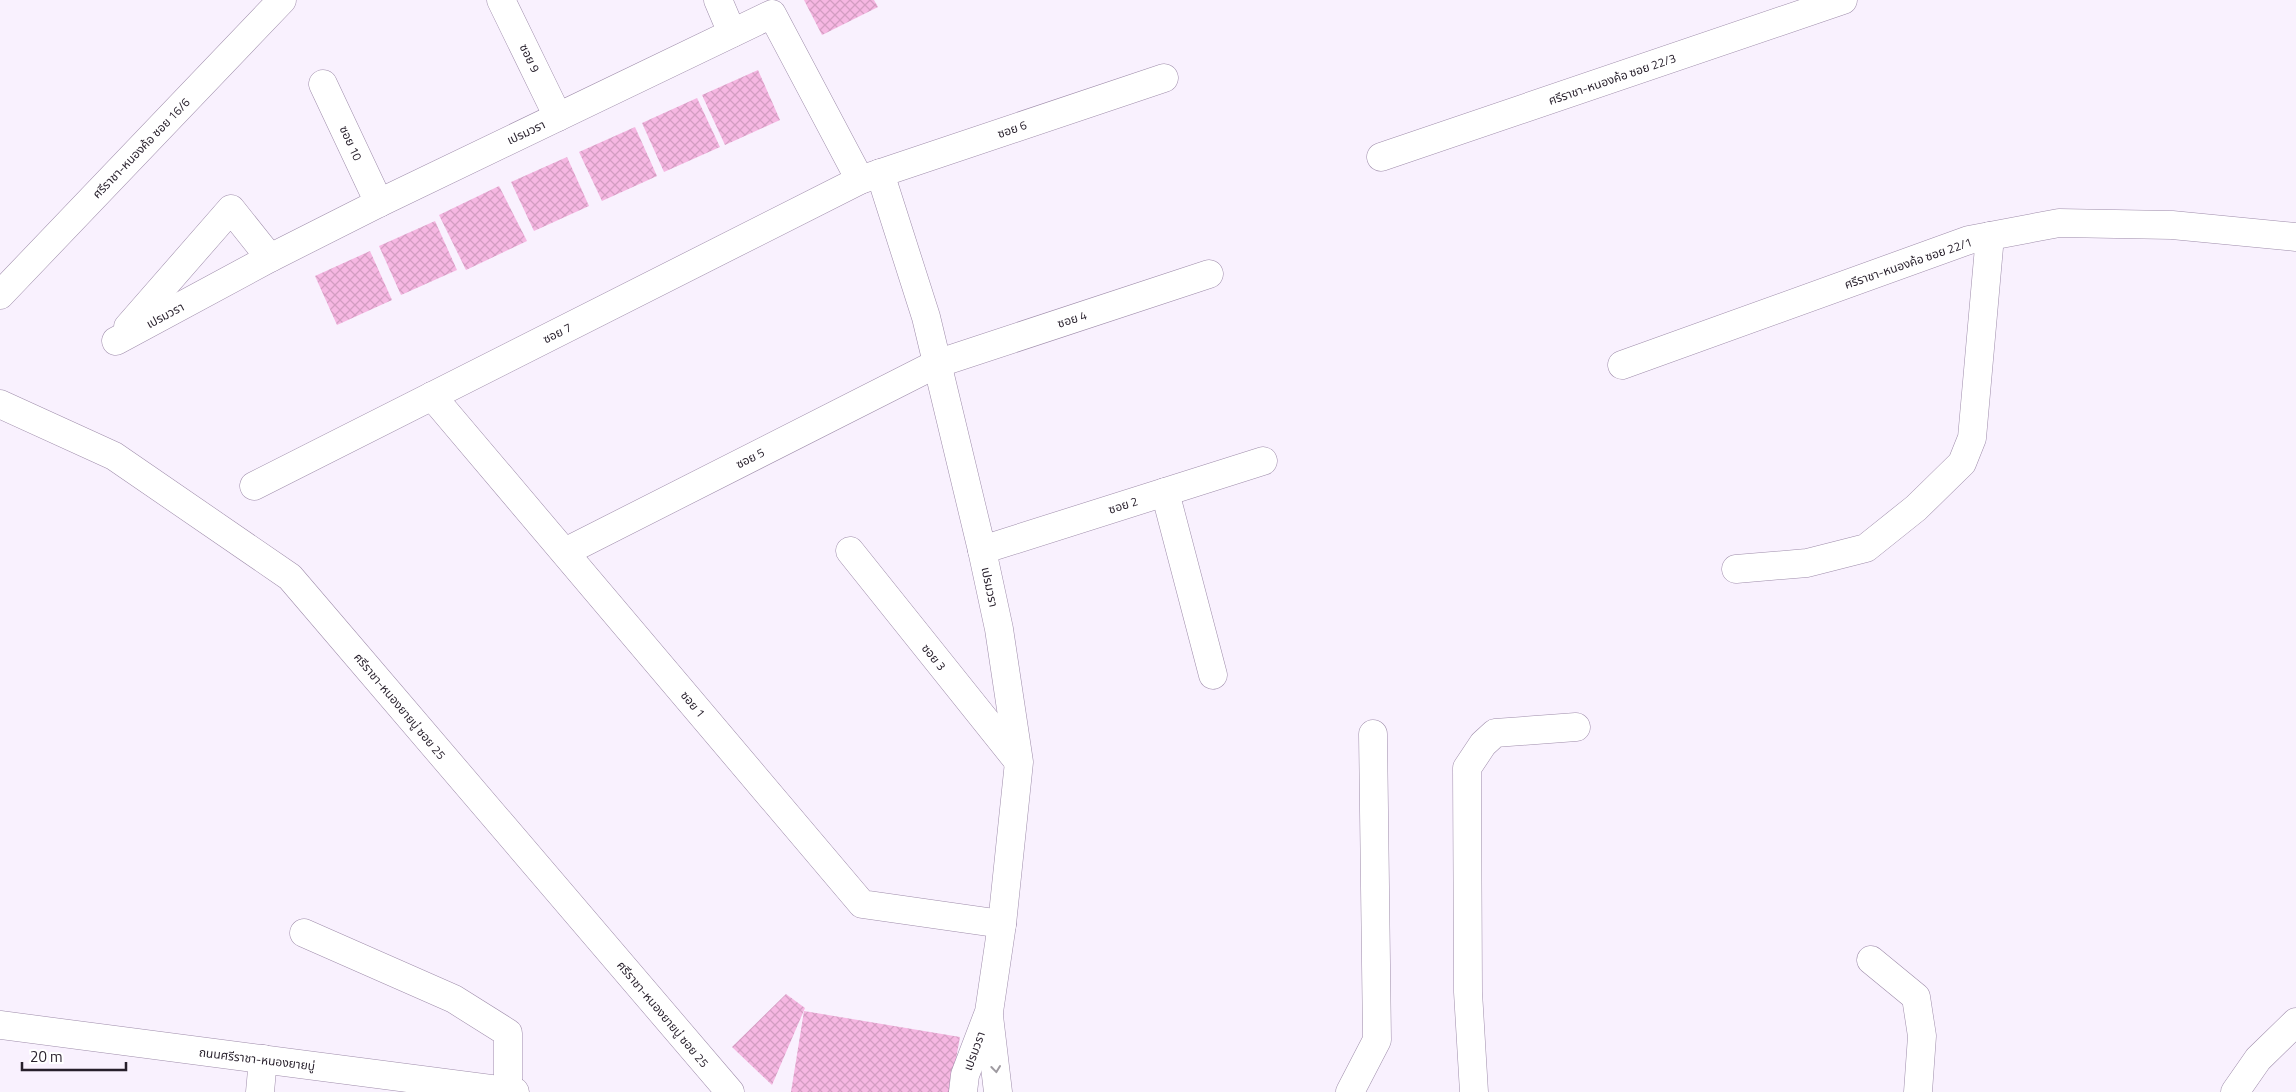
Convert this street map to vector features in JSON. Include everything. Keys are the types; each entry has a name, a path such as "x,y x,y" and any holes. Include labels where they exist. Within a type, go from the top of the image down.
{"street":[{"name":"ศรีราชา-หนองค้อ ซอย 16/6","path":"0,295 282,0"},
{"name":"ซอย 9","path":"501,0 558,117"},
{"path":"718,0 732,33"},
{"name":"ศรีราชา-หนองค้อ ซอย 22/3","path":"1381,157 1843,0"},
{"name":"เปรมวรา","path":"270,258 231,208 116,341 270,258 379,203 772,14 870,177 926,317 999,629 1019,762 1002,924 989,1012 965,1075 963,1092"},
{"name":"ซอย 6","path":"870,177 1164,78"},
{"name":"ซอย 10","path":"323,84 379,203"},
{"name":"ซอย 7","path":"254,486 870,177"},
{"name":"ศรีราชา-หนองค้อ ซอย 22/1","path":"1622,366 1969,240 2059,223 2172,225 2296,237"},
{"path":"1736,569 1807,563 1866,548 1916,508 1962,463 1972,438 1990,236"},
{"name":"ซอย 4","path":"936,364 1209,274"},
{"name":"ซอย 5","path":"565,552 936,364"},
{"name":"ซอย 1","path":"432,396 862,904 1002,924"},
{"name":"ศรีราชา-หนองยายบู่ ซอย 25","path":"0,404 114,456 290,577 730,1092"},
{"name":"ซอย 2","path":"982,550 1264,461"},
{"path":"1165,492 1213,675"},
{"name":"ซอย 3","path":"850,551 1019,762"},
{"path":"1474,1092 1468,992 1467,768 1483,744 1496,733 1576,727"},
{"path":"1350,1092 1377,1040 1373,734"},
{"path":"304,933 454,999 508,1034 511,1092"},
{"path":"1871,960 1916,997 1922,1036 1918,1092"},
{"name":"เปรมวรา","path":"989,1012 998,1092"},
{"path":"2235,1092 2258,1059 2296,1022"},
{"name":"ถนนศรีราชา-หนองยายบู่","path":"0,1025 511,1092"},
{"path":"260,1092 263,1060"}],"building":[{"path":"804,0 874,0 878,7 822,35"},
{"path":"758,70 780,120 725,145 702,95"},
{"path":"697,98 720,147 664,172 642,123"},
{"path":"635,127 657,176 602,201 579,152"},
{"path":"567,157 589,206 534,231 511,182"},
{"path":"499,186 527,241 466,270 439,215"},
{"path":"435,221 457,270 401,295 379,246"},
{"path":"370,251 392,300 337,325 315,276"},
{"path":"786,994 805,1008 772,1085 732,1047"},
{"path":"804,1011 960,1037 950,1092 791,1092"}]}
